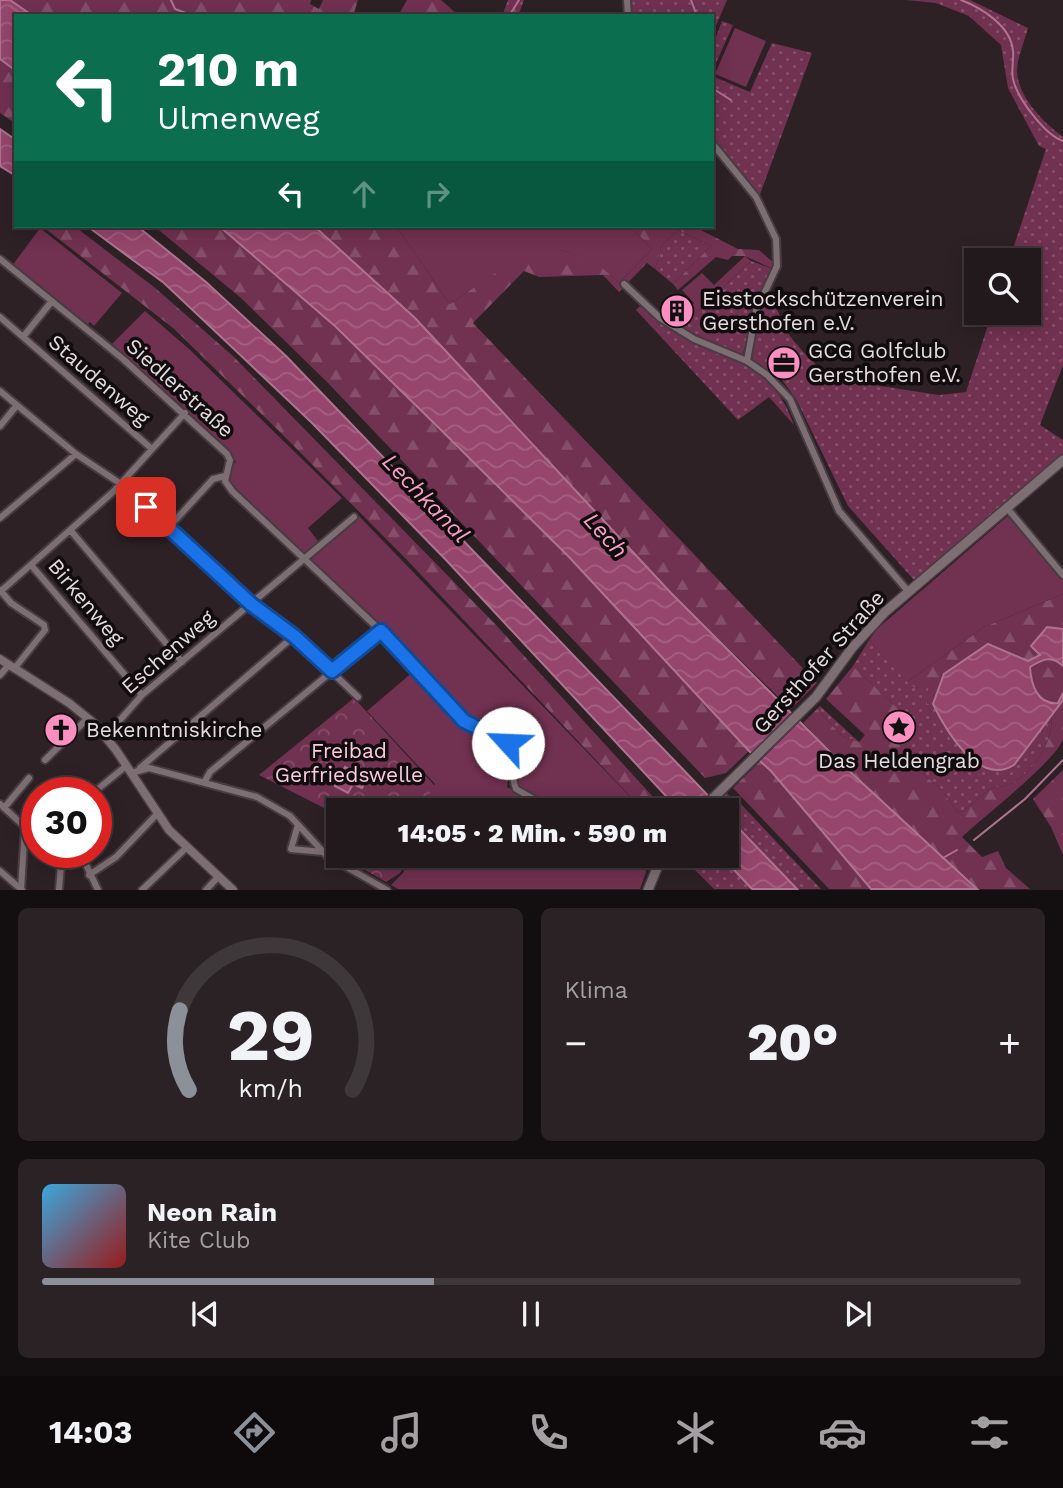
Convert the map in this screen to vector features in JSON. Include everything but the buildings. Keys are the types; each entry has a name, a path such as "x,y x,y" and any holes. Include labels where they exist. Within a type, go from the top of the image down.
{"main road":[{"name":"Gersthofer Straße","path":"713,798 810,703 869,628 908,591 1063,460"},
{"path":"648,890 657,868"}],"street":[{"path":"714,145 756,197 776,239 777,267 756,311 747,360"},
{"name":"Siedlerstraße","path":"0,259 185,413 229,457 225,476 232,491 381,631 464,721 513,747 516,789 532,798"},
{"path":"624,284 660,318 694,340 747,360 767,375 790,399 839,510 908,591"},
{"name":"Staudenweg","path":"23,337 52,301"},
{"name":"Staudenweg","path":"0,317 152,449"},
{"path":"0,391 76,454 121,484 251,604 294,636 358,697"},
{"path":"0,426 17,405"},
{"path":"0,675 11,667 45,630 44,625 11,603 1,591 121,484 185,413"},
{"path":"0,518 76,454"},
{"path":"169,527 213,479 225,476"},
{"path":"1007,508 1063,575"},
{"name":"Eschenweg","path":"106,736 142,695 354,517"},
{"path":"71,531 181,662"},
{"name":"Birkenweg","path":"31,565 142,695"},
{"path":"205,781 209,772 381,631"},
{"path":"140,768 294,636"},
{"path":"0,659 88,718 106,736 157,814 186,848 233,890"},
{"path":"44,760 88,718"},
{"path":"112,780 128,769 140,768 205,781 274,805 298,825 323,852 387,890"},
{"path":"21,786 2,806 25,827 21,889"},
{"path":"89,875 116,857 157,814"},
{"path":"298,825 291,849 323,852"},
{"path":"142,890 186,848"},
{"path":"59,890 61,868"},
{"path":"86,868 98,890"},
{"path":"0,871 21,889"},
{"path":"206,890 218,877"}],"green space":[{"path":"10,0 311,0 310,4 319,9 323,0 358,0 354,14 30,14"},
{"path":"407,0 441,0 457,14 399,14"},
{"path":"508,0 524,0 519,14 503,14"},
{"path":"628,0 727,0 714,30 714,14 630,14"},
{"path":"906,0 970,0 1028,28 1018,60 1018,81 1033,108 1063,137 1063,365 1040,425 1063,440 1063,454 914,580 848,506 796,399 780,377 752,360 759,313 769,289 782,322 799,347 832,377 852,384 861,383 939,395 966,392 988,325 1041,325 1041,248 1013,248 1046,149 1039,146 1008,88 1001,45 969,16 936,3"},
{"path":"722,21 733,25 714,68 714,36 716,37"},
{"path":"735,28 766,41 746,87 715,74"},
{"path":"772,43 812,53 759,197 714,142 714,77 750,92"},
{"path":"0,59 14,70 14,123 0,113"},
{"path":"40,228 122,293 94,326 90,322 87,325 12,266"},
{"path":"45,228 77,228 154,287 233,356 496,625 654,798 632,798 407,560 173,328"},
{"path":"156,228 221,228 336,327 569,557 749,751 726,773 705,778 327,382 241,298"},
{"path":"316,228 397,228 450,304 528,249 561,250 596,261 619,283 652,249 632,228 697,228 738,249 759,250 775,264 773,269 745,256 732,256 728,260 716,257 678,290 673,284 711,246 678,230 662,245 655,269 647,263 619,292 603,275 539,277 524,271 473,323 817,683 791,709 671,593 415,318"},
{"path":"397,228 632,228 652,249 619,283 596,262 561,250 543,266 528,250 450,304"},
{"path":"678,230 711,246 673,284 655,269 662,245"},
{"path":"745,256 751,261 681,327 674,323 694,303 682,290 702,273 714,285"},
{"path":"751,261 773,269 754,311 742,357 681,327"},
{"path":"640,306 680,335 742,364 767,381 777,392 794,425 769,397 738,420 636,310"},
{"path":"145,311 189,349 342,498 308,528 322,546 358,515 631,798 532,798 527,795 516,783 520,760 514,743 462,716 396,642 231,485 229,472 236,461 181,405 111,345"},
{"path":"1010,514 1063,577 1063,594 984,627 907,682 869,640 877,629"},
{"path":"1063,594 1063,629 1047,627 1032,646 1040,654 1027,661 944,674 933,704 927,704 928,686 915,688 907,682 984,627"},
{"path":"869,640 915,688 928,685 930,689 927,704 933,704 959,747 980,765 1014,765 1051,716 1046,746 1034,765 1018,779 989,790 958,813 941,789 902,756 914,724 853,666"},
{"path":"1046,658 1056,660 1063,666 1063,693 1058,703 1045,701 1040,697 1032,680 1030,667"},
{"path":"853,666 914,724 902,756 941,789 958,813 989,790 1018,779 1034,765 1046,746 1051,716 1063,700 1063,739 1057,749 1033,775 962,837 982,857 998,851 1006,868 1030,889 977,889 846,768 803,723 817,709 842,736 859,742 865,735 826,699"},
{"path":"414,671 464,726 507,748 511,759 507,787 526,798 427,798 435,784 367,711"},
{"name":"Freibad Gerfriedswelle","path":"354,698 435,786 428,798 326,798 326,809 259,775"},
{"path":"820,706 859,742 842,736 817,709"},
{"path":"760,761 871,889 829,889 733,788"},
{"path":"1063,770 1063,855 1051,827 1033,799"},
{"path":"739,802 821,889 797,889 739,829"},
{"path":"362,868 403,868 386,882"},
{"path":"406,868 637,868 638,871 637,889 398,889 391,885"},
{"path":"624,868 645,868 646,872 640,889 634,889"},
{"path":"693,868 732,868 752,889 714,889"}],"water":[{"path":"0,0 10,0 30,14 14,14 14,70 0,59"},
{"path":"0,129 14,139 14,175 0,166"},
{"path":"90,228 139,228 206,282 286,356 710,798 668,798 446,560 311,422 164,283"},
{"name":"Lech","path":"221,228 316,228 415,318 671,593 846,768 977,889 871,889 771,771 749,751 569,557 336,327"},
{"path":"1047,627 1063,629 1063,666 1051,659 1039,662 1030,667 1032,680 1036,692 1045,701 1058,703 1063,693 1063,700 1014,765 1001,770 988,769 965,753 946,728 933,704 944,674 988,644 1028,661 1040,655 1031,646"},
{"path":"345,767 367,779 362,788 353,784 348,793 335,786"},
{"path":"739,829 797,889 752,889 732,868 739,868"}],"pier":[{"path":"795,709 803,718 758,763 749,755"}],"waterway":[{"path":"171,0 175,9 189,14"},
{"path":"510,14 519,0"},
{"path":"691,0 696,14"},
{"path":"961,0 986,13 1007,34 1013,51 1013,79 1020,96 1040,124 1063,141"},
{"path":"714,89 731,100"},
{"path":"974,840 1025,799 1063,760"},
{"path":"943,858 957,850"}],"place":[{"name":"Eisstockschützenverein Gersthofen e.V.","path":"677,311"},
{"name":"GCG Golfclub Gersthofen e.V.","path":"784,363"},
{"name":"Das Heldengrab","path":"899,727"},
{"name":"Bekenntniskirche","path":"61,730"}],"route":[{"path":"146,507 251,604 294,636 332,671 381,631 464,721 508,743"}],"water label":[{"name":"Lechkanal","path":"426,498"}]}
